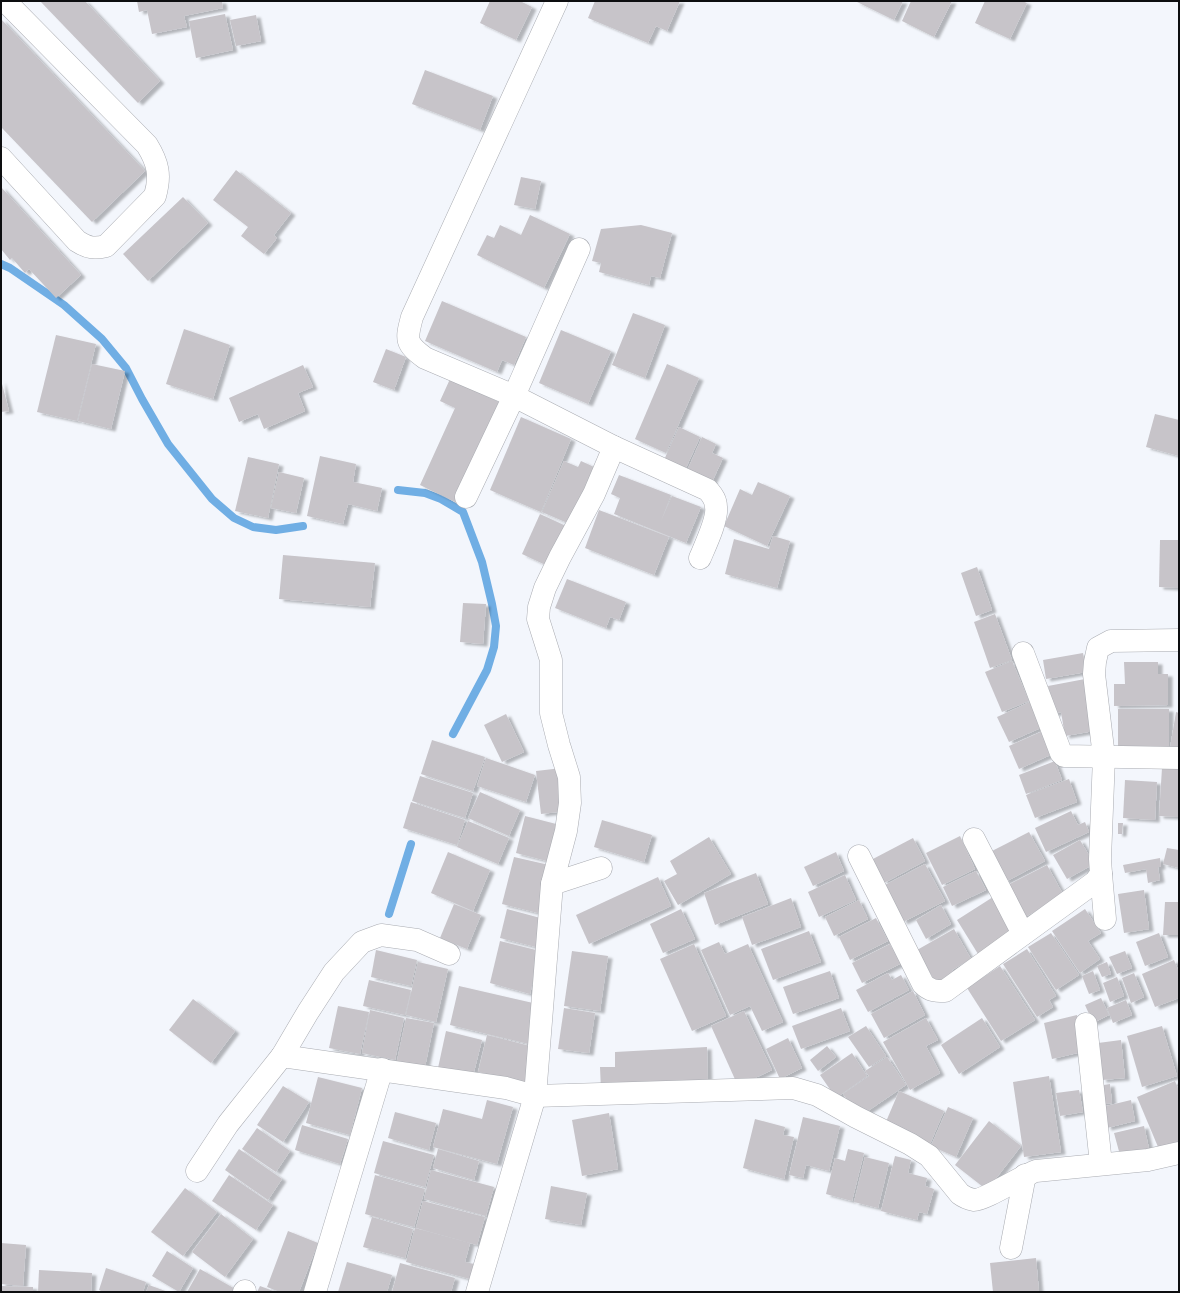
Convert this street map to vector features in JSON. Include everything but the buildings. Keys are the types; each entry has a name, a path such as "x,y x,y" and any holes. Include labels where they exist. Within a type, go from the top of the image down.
{"street":[{"path":"1,158 77,241 86,247 98,248 106,246 155,196 158,185 159,174 155,157 147,145 5,1"},
{"path":"557,1 416,310 408,333 408,342 415,351 426,358 514,396 614,447 708,490 714,498 717,508 715,518 700,558"},
{"path":"466,497 514,396 579,249"},
{"path":"477,1292 535,1096 552,884 566,831 570,803 569,777 551,713 551,660 538,619 538,607 545,588 560,557 594,494 614,447"},
{"path":"1105,919 1100,859 1104,757 1094,674 1098,648 1111,640 1179,640"},
{"path":"1024,654 1061,753 1068,756 1179,758"},
{"path":"974,839 1023,934"},
{"path":"859,856 923,984 928,989 935,992 945,991 1095,882 1101,874"},
{"path":"552,884 601,868"},
{"path":"197,1171 228,1124 282,1056 334,972 362,942 381,934 417,940 449,954"},
{"path":"1086,1024 1101,1164"},
{"path":"282,1056 506,1088 535,1096 793,1088 817,1095 856,1117 910,1144 929,1156 960,1194 966,1198 975,1200 1036,1171 1148,1160 1179,1153"},
{"path":"315,1292 382,1070"},
{"path":"1010,1248 1025,1175"}],"waterway":[{"path":"1,264 10,268 64,305 102,339 126,368 168,444 212,499 234,518 253,527 276,530 303,526"},
{"path":"398,490 425,493 441,499 463,512 482,562 492,604 496,626 494,647 487,670 453,734"},
{"path":"389,914 411,844"}]}
